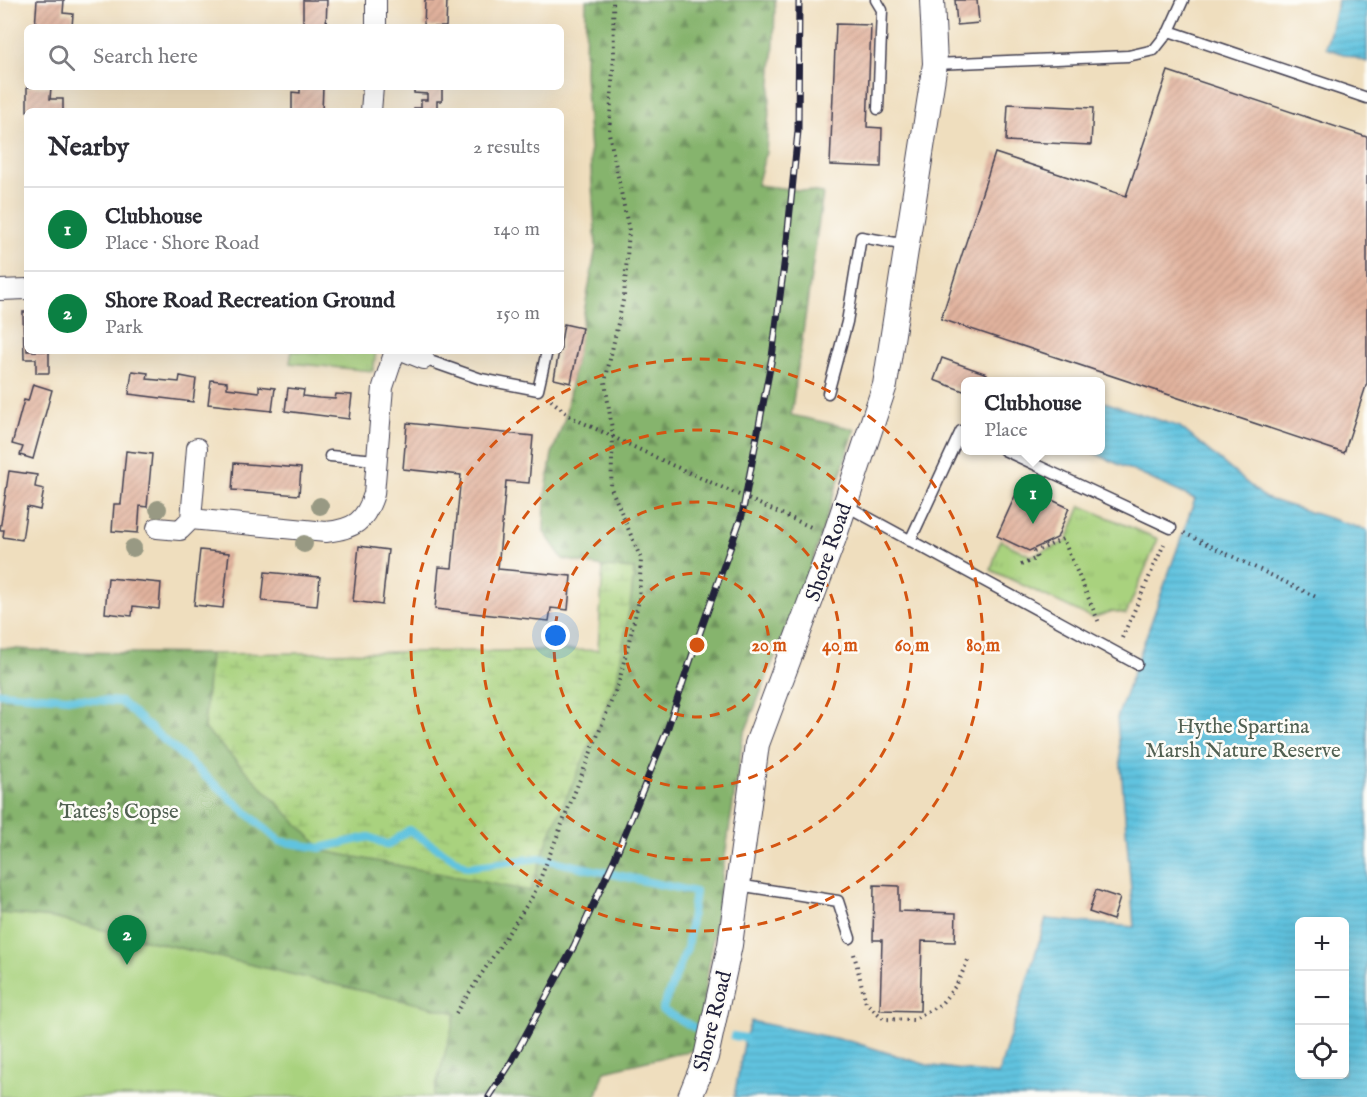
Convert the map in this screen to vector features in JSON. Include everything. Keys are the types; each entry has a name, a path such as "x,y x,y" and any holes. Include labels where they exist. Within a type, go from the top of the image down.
{"street":[{"path":"376,0 376,24"},
{"name":"Shore Road","path":"690,1097 706,1058 730,945 757,744 834,538 885,385 935,64 932,0"},
{"path":"371,108 373,90"},
{"path":"0,290 24,289"},
{"path":"191,519 326,532 352,527 363,518 374,494 382,387 394,354"},
{"path":"412,354 424,359"},
{"path":"157,528 180,530 191,519 197,448"}],"lane":[{"path":"876,0 882,10 878,108"},
{"path":"935,64 1128,56 1154,50 1169,31 1183,0"},
{"path":"1169,31 1367,98"},
{"path":"828,393 847,322 861,237 907,245"},
{"path":"424,359 481,379 538,390 546,354"},
{"path":"910,541 961,431"},
{"path":"1015,455 1171,528"},
{"path":"330,456 377,460"},
{"path":"844,505 1137,664"},
{"path":"738,885 838,902 850,938"}],"path":[{"path":"456,1013 534,894 619,682 639,600 641,559 611,488 613,436 605,382 624,296 629,231 609,133 614,54 612,0"},
{"path":"538,390 571,417 834,538"},
{"path":"1113,651 1171,528 1316,597"},
{"path":"1021,565 1036,558 1034,552 1063,539 1113,651"},
{"path":"850,938 866,1003 884,1019 913,1020 941,1004 957,984 969,958"}],"green space":[{"name":"Tates's Copse","path":"586,0 775,0 766,152 757,185 823,193 791,415 855,429 812,563 743,737 698,1049 605,1071 596,1097 433,1097 455,1013 52,918 0,913 0,648 66,652 210,654 204,728 530,891 631,599 634,569 603,567 563,559 544,532 545,497 552,454 565,418 596,247 585,73"},
{"path":"292,354 376,354 373,371 290,363"},
{"path":"1081,506 1158,539 1126,614 1113,611 1092,618 991,570 1000,540 1031,556 1066,542"},
{"path":"603,567 634,569 617,680 551,831 530,891 324,851 204,728 210,654 598,650"},
{"path":"0,913 52,918 456,1013 433,1097 0,1097"}],"water":[{"path":"1338,0 1367,0 1367,62 1326,48"},
{"name":"Hythe Spartina Marsh Nature Reserve","path":"1105,402 1180,427 1265,498 1367,530 1367,1097 734,1097 745,1038 751,1021 853,1042 927,1065 998,1075 1046,919 1134,927 1117,718 1195,499 1098,455 1105,455"}],"building":[{"path":"37,0 64,0 63,13 73,14 72,24 35,24"},
{"path":"303,0 327,0 326,24 303,24"},
{"path":"425,0 447,0 446,24 424,24"},
{"path":"955,0 977,0 979,23 957,25"},
{"path":"836,24 871,25 867,127 882,128 881,167 830,165"},
{"path":"1168,71 1367,137 1367,383 1344,453 941,319 995,153 1126,196"},
{"path":"27,90 51,90 50,99 63,99 63,108 27,108"},
{"path":"300,90 323,90 322,108 292,108 292,92 300,93"},
{"path":"414,90 442,90 442,101 437,101 437,108 421,108 421,100 427,100 427,94 414,93"},
{"path":"1008,104 1093,108 1091,145 1006,141"},
{"path":"23,312 24,354 49,354 49,373 36,373 36,359 24,359"},
{"path":"564,324 582,328 571,383 554,379 558,354 564,354"},
{"path":"942,358 987,374 986,377 961,377 961,390 934,380"},
{"path":"132,371 148,373 147,379 179,382 180,376 196,379 193,402 129,394"},
{"path":"211,380 227,382 227,388 259,392 259,386 275,388 272,411 208,404"},
{"path":"33,384 52,390 33,459 20,455 23,447 12,444 24,400 28,401"},
{"path":"288,388 304,390 303,396 319,398 335,399 336,394 352,395 349,419 285,411"},
{"path":"407,423 533,436 529,483 506,481 498,569 571,576 568,610 551,608 549,621 435,609 439,567 452,568 461,475 403,469"},
{"path":"126,451 152,454 147,507 140,506 138,533 112,531 114,504 121,504"},
{"path":"234,463 301,468 299,495 232,490"},
{"path":"9,471 37,475 35,487 44,489 40,510 27,507 22,540 3,537 4,530 0,530"},
{"path":"1020,485 1069,508 1057,538 1029,551 997,536"},
{"path":"359,546 388,550 382,605 353,601"},
{"path":"200,550 229,553 223,608 194,605"},
{"path":"265,572 320,577 317,606 262,601"},
{"path":"108,578 161,583 159,609 133,606 132,616 105,613"},
{"path":"874,885 899,886 899,911 956,913 955,942 922,941 920,1011 880,1010 882,940 873,940"},
{"path":"1096,890 1120,898 1113,920 1089,912"}],"waterway":[{"path":"0,693 121,702 279,841 320,848 369,837 388,845 409,830 467,867 539,858 695,892 687,948 662,1010 695,1028"},
{"path":"734,1036 745,1038"}],"railway":[{"path":"489,1097 510,1064 574,946 614,860 666,733 742,515 772,357 786,250 798,131 799,0"}],"place":[{"name":"Clubhouse","path":"1033,524"},
{"name":"Shore Road Recreation Ground","path":"127,965"}]}
